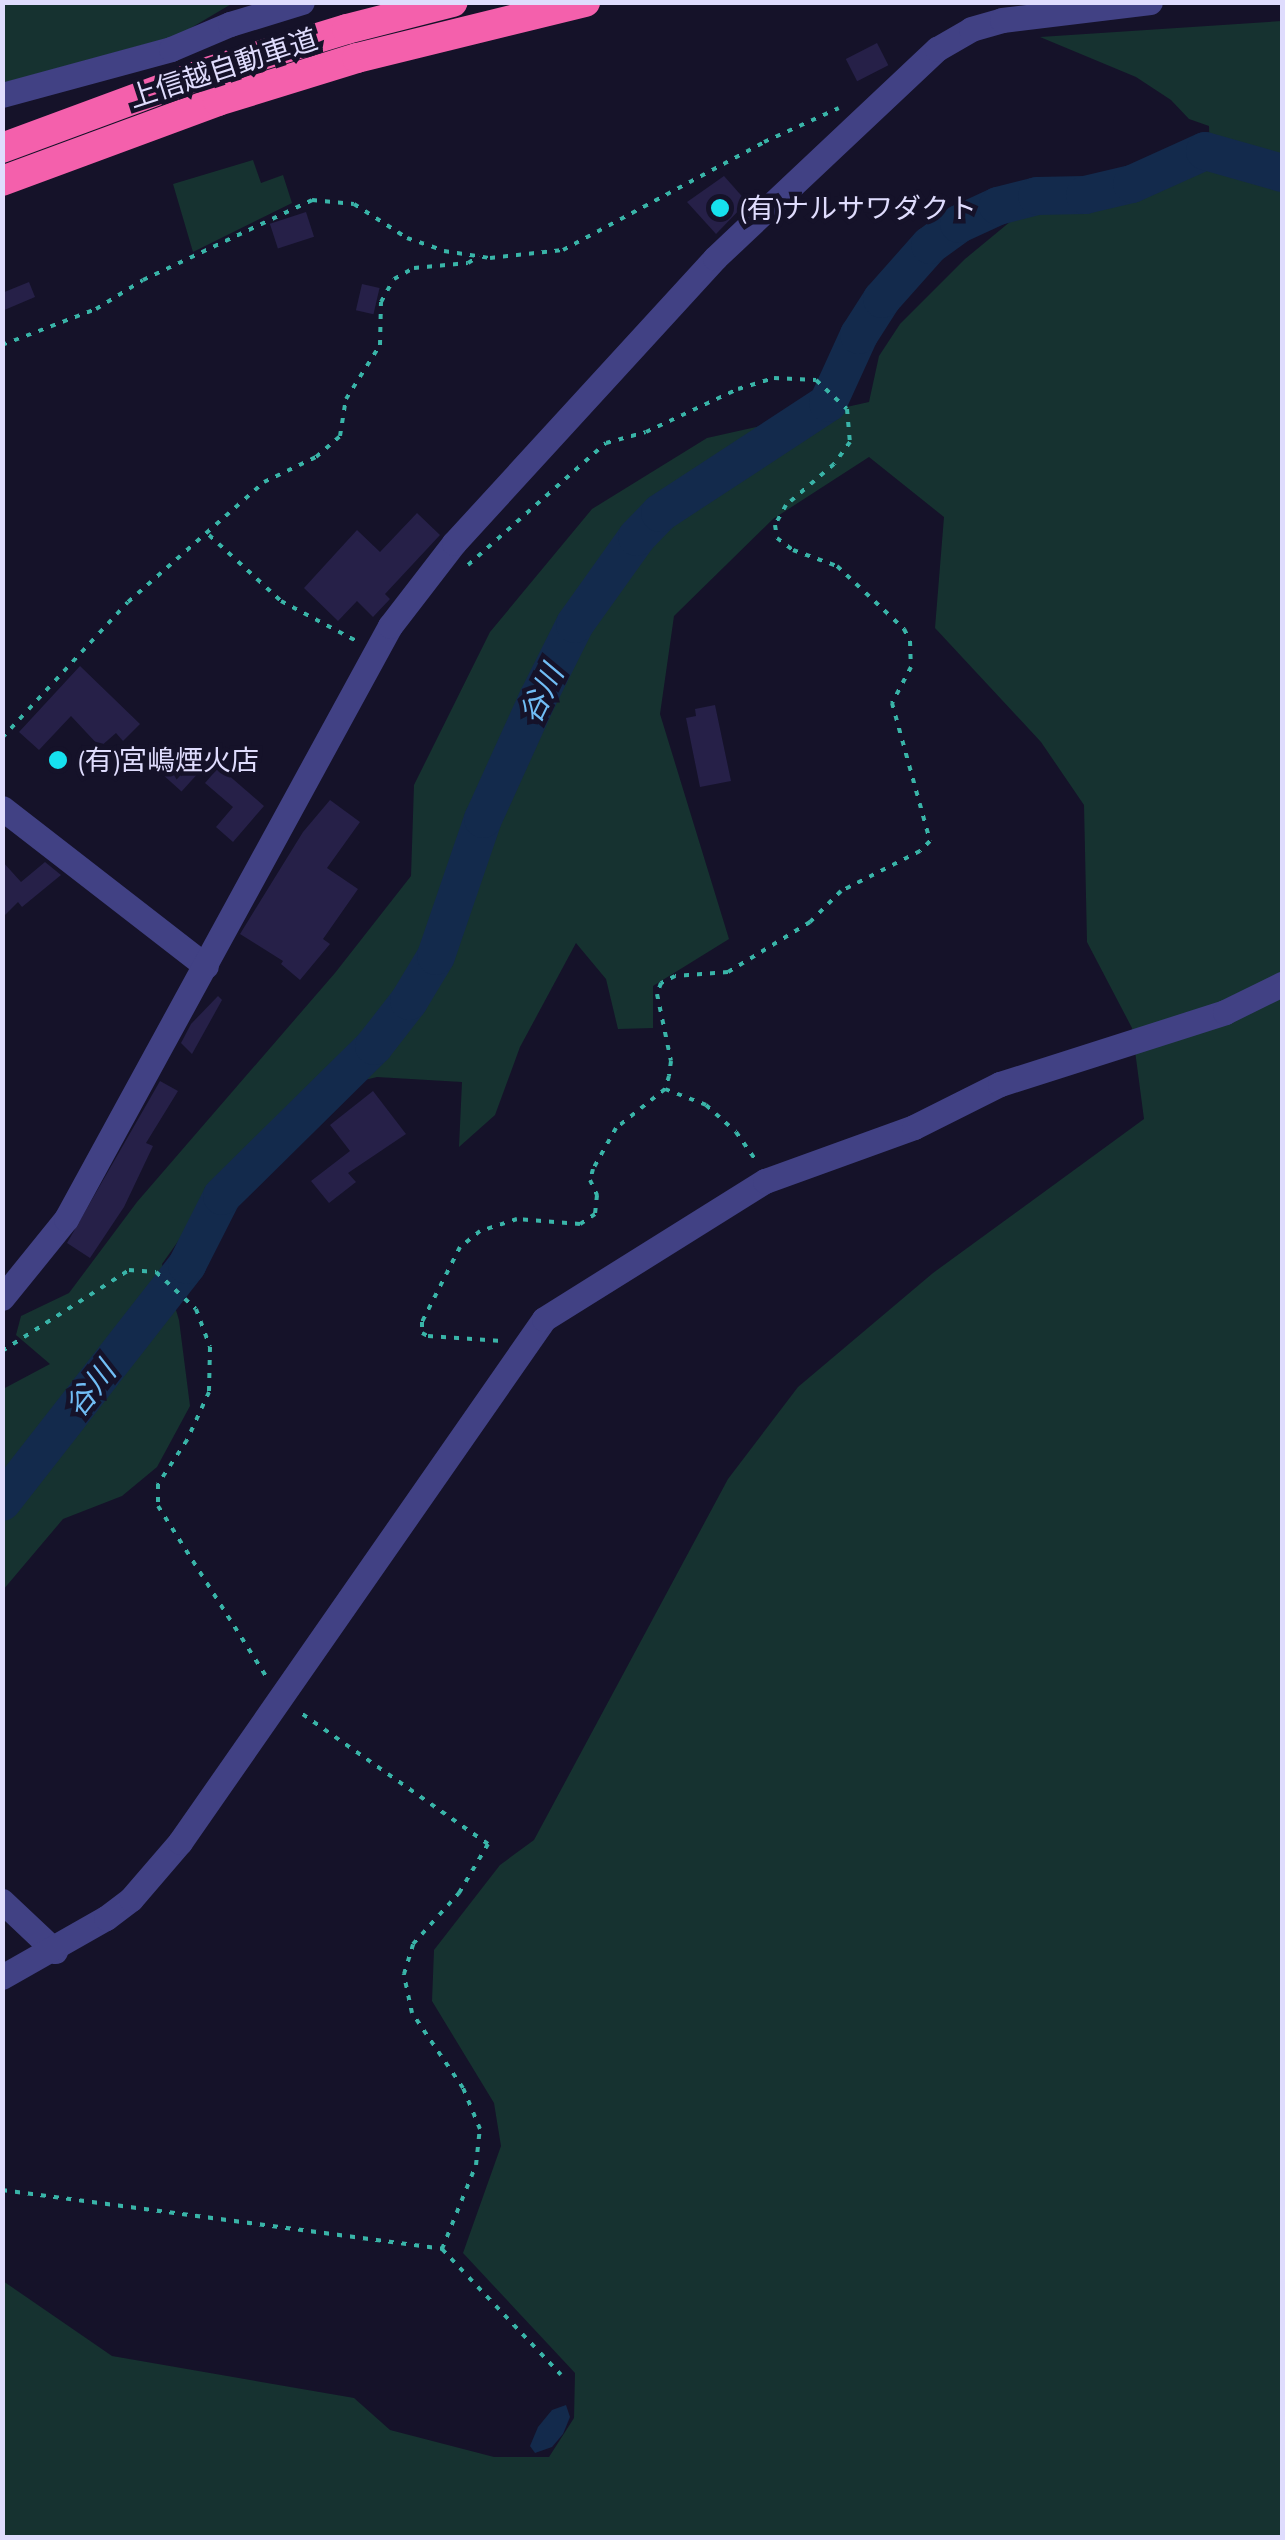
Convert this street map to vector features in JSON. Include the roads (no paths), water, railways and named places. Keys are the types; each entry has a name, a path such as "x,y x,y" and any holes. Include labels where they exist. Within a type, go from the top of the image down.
{"highway":[{"name":"上信越自動車道","path":"7,145 207,72 347,29 453,2"},
{"name":"上信越自動車道","path":"2,181 218,101 357,58 585,2"}],"street":[{"path":"2,96 172,49 230,24 302,2"},
{"path":"2,1298 66,1220 375,652 408,596 443,556 715,258 936,49 972,29 1002,20 1150,2"},
{"path":"2,808 206,966"},
{"path":"2,1977 55,1951 131,1898 180,1842 544,1318 765,1181 914,1127 1000,1084 1224,1012 1282,984"},
{"path":"2,1901 55,1951"}],"water":[{"path":"566,2405 570,2417 563,2434 552,2447 535,2453 530,2446 538,2427 552,2410"}],"waterway":[{"name":"谷川","path":"2,1502 187,1265 222,1196 374,1046 409,1001 436,956 483,819 575,624 637,537 660,513 828,403 859,335 882,299 930,245 959,224 998,206 1037,196 1085,195 1132,184 1205,151 1282,173"}],"place":[{"name":"(有)ナルサワダクト","path":"720,208"},
{"name":"(有)宮嶋煙火店","path":"58,760"}]}
